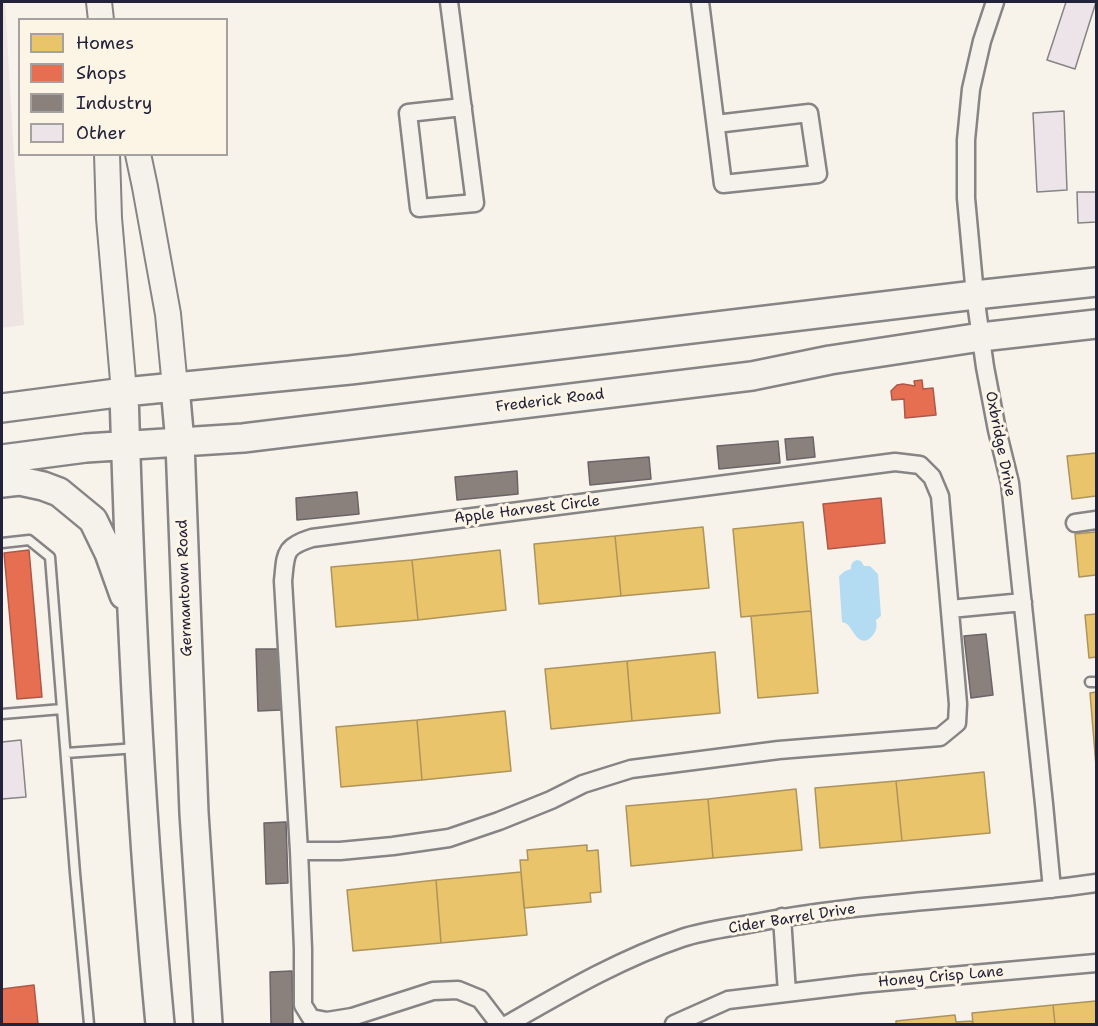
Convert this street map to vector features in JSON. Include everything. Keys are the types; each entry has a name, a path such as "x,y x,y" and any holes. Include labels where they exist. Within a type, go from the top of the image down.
{"main road":[{"path":"2,408 124,392 350,370 1096,282"},
{"name":"Frederick Road","path":"2,459 86,448 243,438 752,376 830,360 981,337 1096,324"},
{"name":"Germantown Road","path":"175,387 180,443 194,813 208,1024"},
{"path":"124,392 139,748 160,1024"},
{"path":"2,483 20,481 59,492 93,520 109,553 133,621"}],"street":[{"path":"99,2 101,18"},
{"path":"449,2 475,203 419,208 408,113 462,107"},
{"path":"700,2 723,184 818,174 809,113 716,124"},
{"name":"Oxbridge Drive","path":"995,2 982,41 971,89 966,140 966,198 981,337 997,430 1010,483 1052,889"},
{"path":"107,156 109,218 124,392"},
{"name":"Germantown Road","path":"138,156 168,314 175,387"},
{"name":"Apple Harvest Circle","path":"299,851 340,851 449,838 551,800 583,784 631,769 779,750 940,737 957,723 958,704 939,496 932,477 920,465 895,462 324,536 297,542 285,555 283,581 299,851 303,1005 311,1018 327,1021 352,1017 433,991 458,990 480,999 499,1024"},
{"path":"1075,522 1096,520"},
{"path":"950,609 1023,602"},
{"name":"Cider Barrel Drive","path":"508,1024 608,968 684,937 782,917 1096,883"},
{"path":"782,917 787,993"},
{"name":"Honey Crisp Lane","path":"674,1024 728,1000 861,984 1096,963"}],"lane":[{"path":"2,543 29,540 50,557 75,884 89,1024"},
{"path":"2,714 62,709"},
{"path":"66,753 139,748"}],"shaded area":[{"path":"2,2 5,2 24,325 2,328"}],"water":[{"path":"857,560 861,561 864,566 870,566 878,574 881,616 876,620 874,633 864,641 842,622 839,576 851,569 852,563"}],"building: Homes":[{"path":"1096,453 1096,496 1072,499 1067,456"},
{"path":"803,522 811,611 741,617 733,529"},
{"path":"703,527 709,588 621,596 615,536"},
{"path":"1096,532 1096,575 1079,577 1075,534"},
{"path":"615,536 621,596 539,604 534,544"},
{"path":"500,550 506,610 418,620 412,560"},
{"path":"412,560 418,620 336,627 331,567"},
{"path":"811,611 818,693 758,698 751,616"},
{"path":"1096,614 1096,657 1089,658 1085,615"},
{"path":"715,652 720,713 632,721 627,661"},
{"path":"627,661 632,721 551,729 545,669"},
{"path":"1096,692 1096,766 1090,693"},
{"path":"505,711 511,771 422,780 417,720"},
{"path":"417,720 422,780 341,787 336,727"},
{"path":"984,772 990,833 902,841 896,781"},
{"path":"896,781 902,841 820,848 815,788"},
{"path":"796,789 802,850 713,858 708,799"},
{"path":"708,799 713,858 631,866 626,806"},
{"path":"587,845 587,851 598,850 601,892 590,893 591,902 524,908 520,860 528,860 527,850"},
{"path":"521,872 527,935 441,943 436,880"},
{"path":"436,880 441,943 353,951 347,890"},
{"path":"1096,1001 1096,1024 1055,1024 1053,1005"},
{"path":"1053,1005 1055,1024 973,1024 972,1013"},
{"path":"955,1015 956,1022 972,1021 973,1024 896,1024 896,1021"}],"building: Shops":[{"path":"922,380 923,389 933,388 936,415 905,418 904,399 892,400 891,391 897,385 915,386 914,381"},
{"path":"881,498 885,543 828,549 823,504"},
{"path":"29,550 42,697 17,699 4,553"},
{"path":"34,985 38,1024 2,1024 2,989"}],"building: Industry":[{"path":"813,437 815,457 787,460 785,439"},
{"path":"778,441 780,463 719,469 717,446"},
{"path":"649,457 651,479 590,485 588,462"},
{"path":"517,471 518,494 457,500 455,477"},
{"path":"357,492 359,514 297,520 296,498"},
{"path":"986,634 993,695 971,698 964,636"},
{"path":"256,649 279,649 281,710 258,711"},
{"path":"286,822 288,883 266,884 264,823"},
{"path":"292,971 293,1024 271,1024 270,972"}],"building: Other":[{"path":"1066,2 1096,2 1075,69 1047,60"},
{"path":"1064,111 1067,190 1037,192 1033,113"},
{"path":"1077,192 1096,192 1096,222 1078,223"},
{"path":"21,740 26,797 2,799 2,742"}]}
